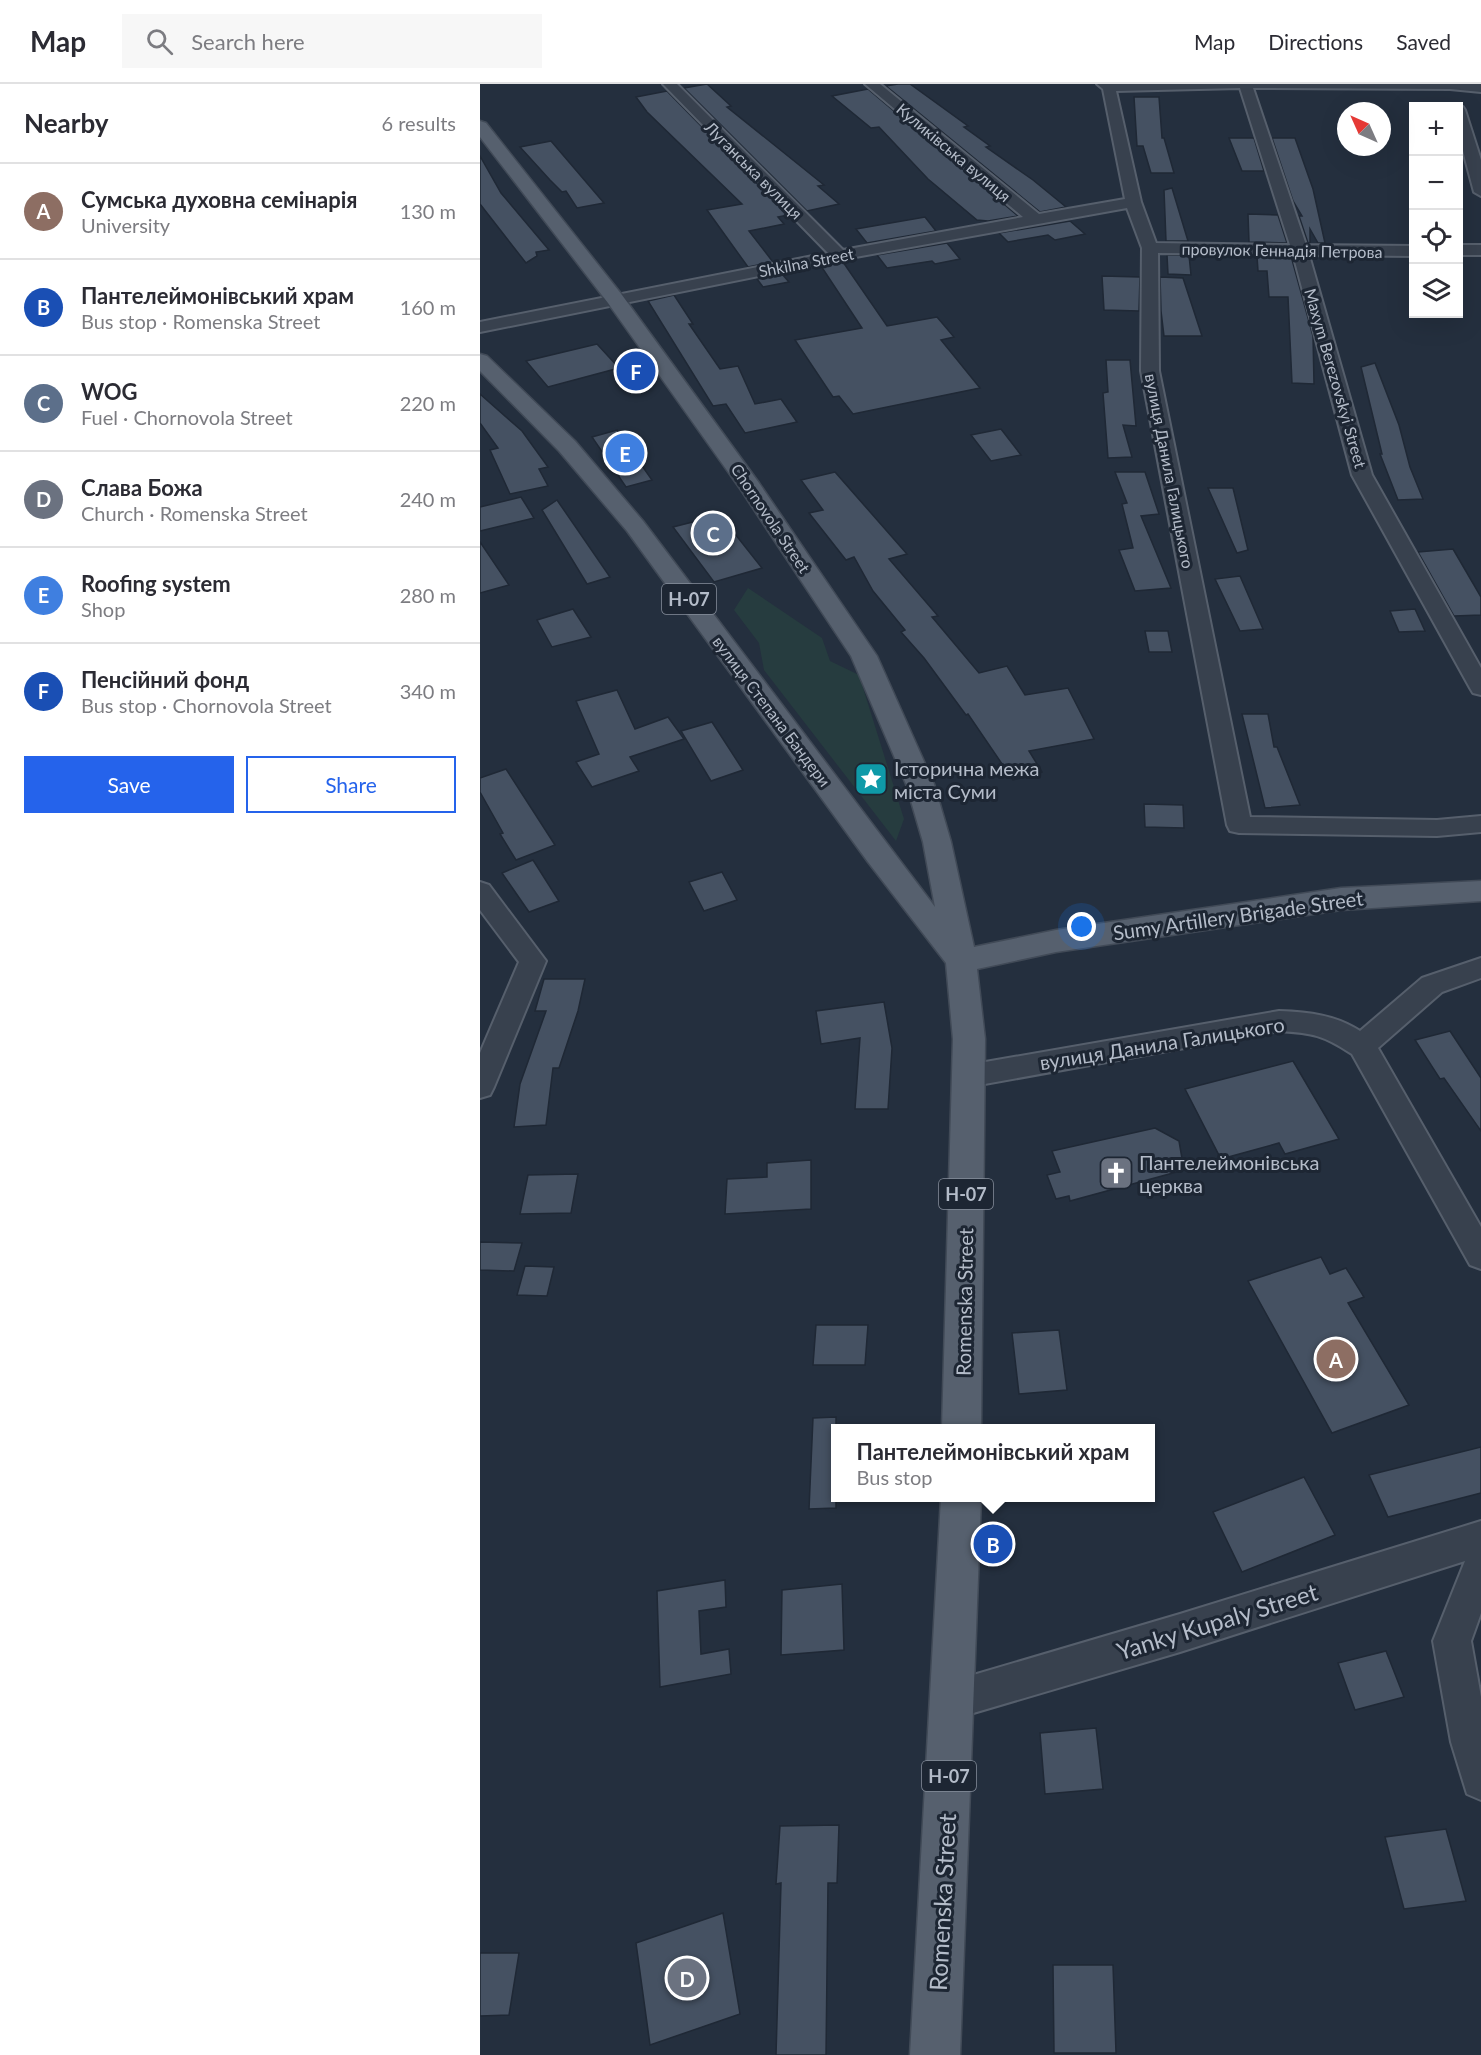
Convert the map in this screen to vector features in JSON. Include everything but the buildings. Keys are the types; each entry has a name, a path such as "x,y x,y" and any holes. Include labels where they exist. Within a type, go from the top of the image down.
{"main road":[{"name":"Chornovola Street","path":"480,126 615,299 751,488 864,656 920,784 937,842 961,961"},
{"name":"вулиця Степана Бандери","path":"480,360 567,446 634,526 878,855 961,961"},
{"path":"878,855 903,866 923,861 937,842"},
{"name":"Sumy Artillery Brigade Street","path":"961,961 1056,941 1330,901 1481,891"},
{"name":"Romenska Street","path":"961,961 969,1039 962,1424"},
{"name":"Romenska Street","path":"935,2055 961,1502"}],"street":[{"name":"Луганська вулиця","path":"670,84 839,255"},
{"name":"Куликівська вулиця","path":"872,84 1036,220"},
{"name":"Maxym Berezovskyi Street","path":"1245,84 1300,251 1362,475 1481,688"},
{"path":"1106,86 1451,85 1481,88"},
{"path":"1451,85 1456,102"},
{"name":"вулиця Данила Галицького","path":"1106,86 1133,202 1150,248 1150,371 1239,825 1437,828 1481,824"},
{"path":"1463,124 1481,192"},
{"name":"Shkilna Street","path":"480,327 839,255 1133,202"},
{"name":"провулок Геннадія Петрова","path":"1150,248 1409,251"},
{"path":"1463,250 1481,250"},
{"path":"480,891 532,961 480,1087"},
{"path":"1362,1046 1432,986 1481,968"},
{"name":"вулиця Данила Галицького","path":"968,1076 1279,1021 1305,1022 1333,1028 1362,1046 1481,1256"},
{"name":"Yanky Kupaly Street","path":"953,1700 1180,1633 1481,1538"},
{"path":"1481,1565 1452,1641 1470,1742 1481,1780"}],"green space":[{"path":"748,588 822,638 830,661 859,675 904,819 896,841 764,670 759,643 734,610"}],"place":[{"name":"Пенсійний фонд","path":"636,371"},
{"name":"Roofing system","path":"625,453"},
{"name":"WOG","path":"713,533"},
{"name":"Історична межа міста Суми","path":"871,779"},
{"name":"Пантелеймонівська церква","path":"1116,1173"},
{"name":"Сумська духовна семінарія","path":"1336,1359"},
{"name":"Пантелеймонівський храм","path":"993,1544"},
{"name":"Слава Божа","path":"687,1978"}]}
